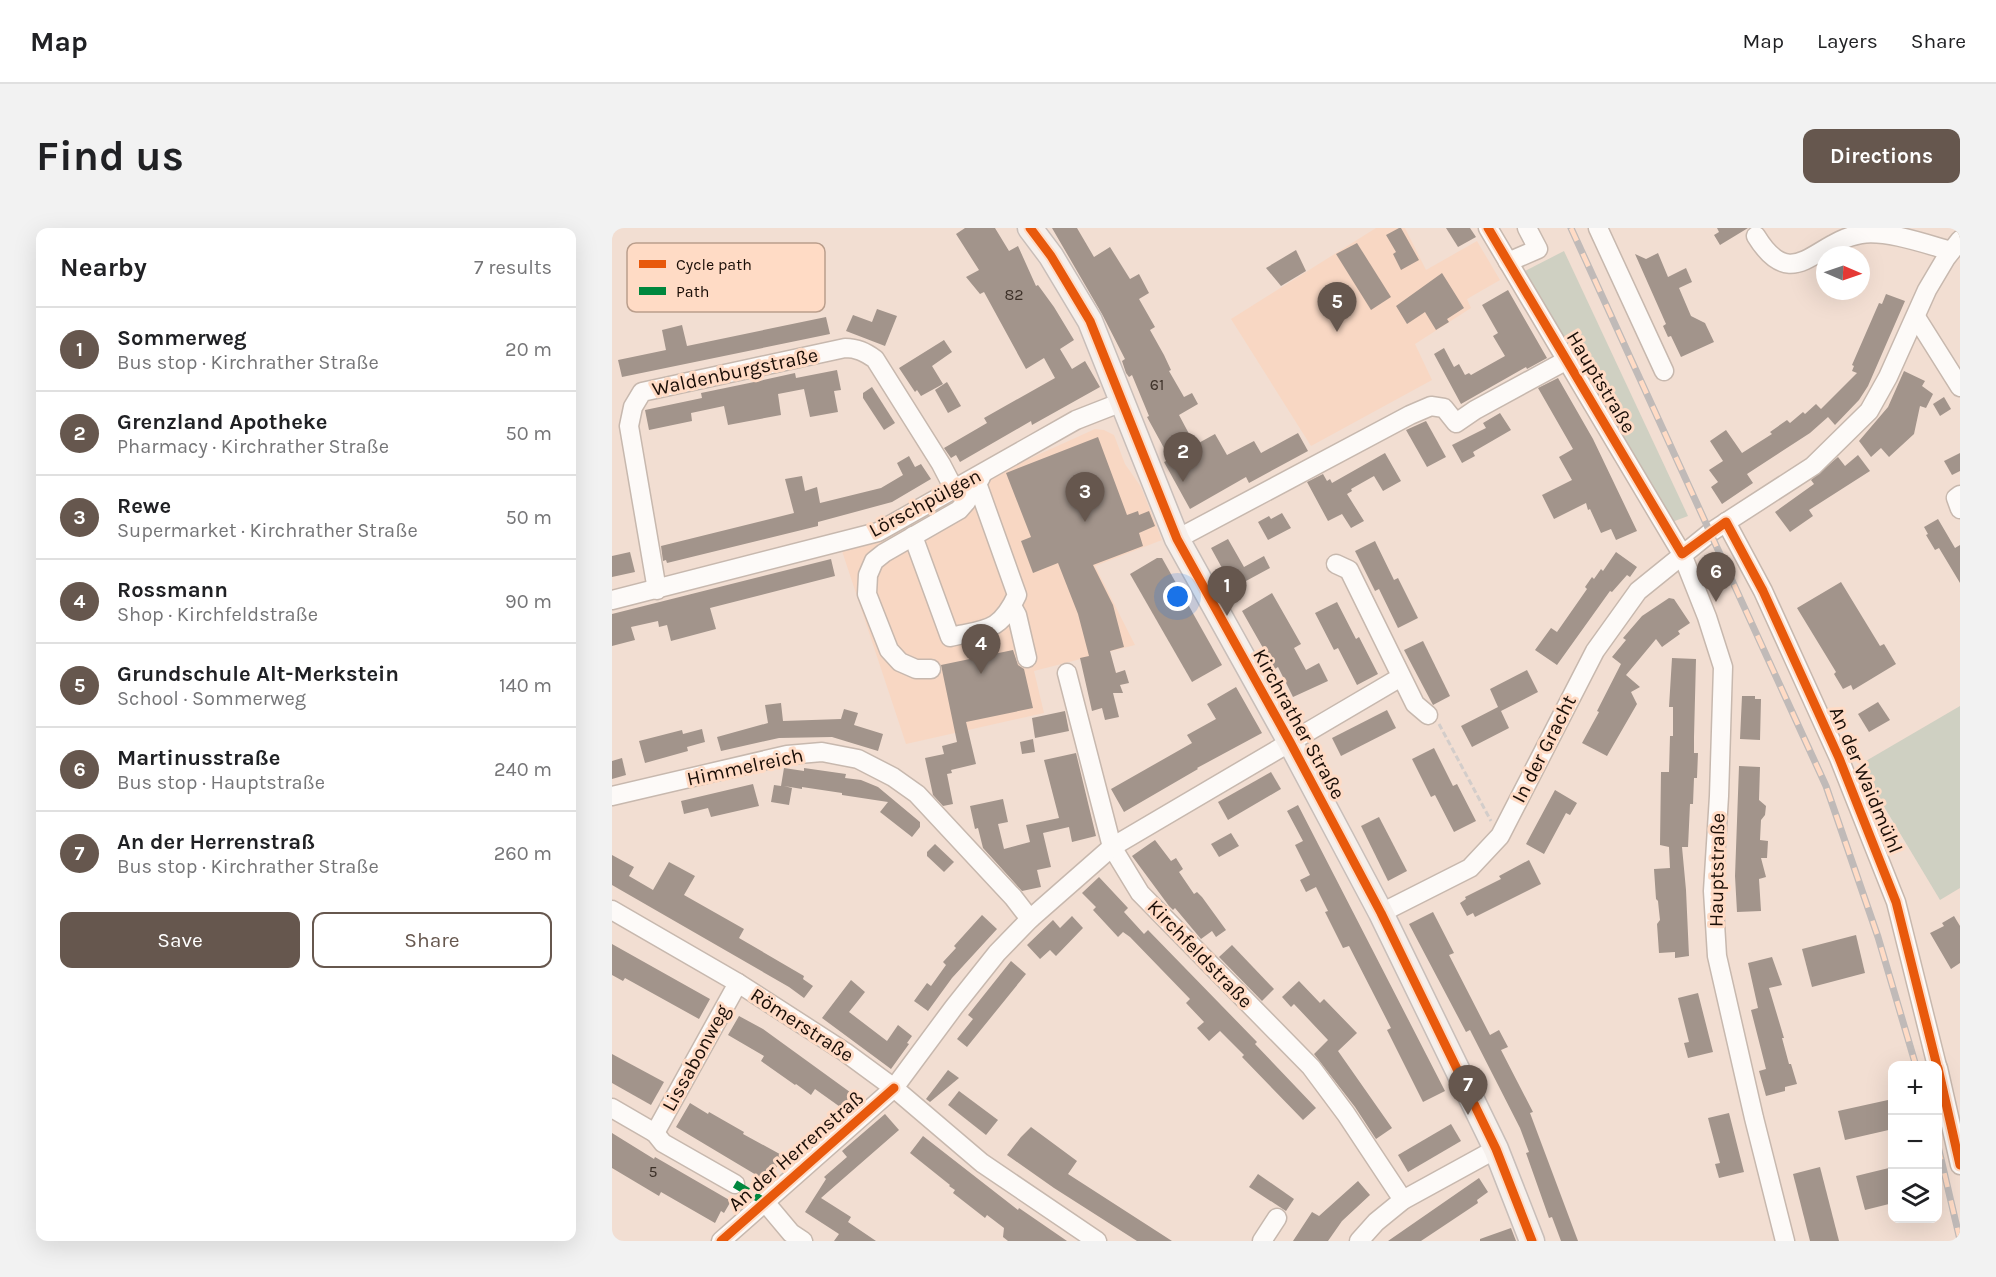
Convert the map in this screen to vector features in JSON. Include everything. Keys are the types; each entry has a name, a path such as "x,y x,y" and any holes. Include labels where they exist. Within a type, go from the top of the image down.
{"main road":[{"name":"Kirchrather Straße","path":"1030,228 1051,256 1090,321 1177,539 1290,742 1381,913 1496,1149 1532,1241"}],"street":[{"name":"Hauptstraße","path":"1488,228 1682,554 1707,617 1723,667 1713,891 1716,956 1785,1241"},
{"path":"1508,262 1538,249 1527,228"},
{"path":"1598,228 1664,371"},
{"path":"1756,236 1765,251 1775,260 1787,264 1805,260 1845,239 1860,234 1956,246"},
{"name":"In der Gracht","path":"1381,913 1470,868 1500,836 1595,651 1638,591 1682,554 1726,522 1813,466 1869,411 1888,377 1927,290 1956,246"},
{"path":"1916,317 1960,387"},
{"name":"Waldenburgstraße","path":"657,590 629,426 633,407 642,392 845,348 855,348 875,359 941,464 954,489"},
{"path":"1177,539 1410,415 1431,406 1444,408 1456,423 1475,410 1567,360"},
{"name":"Lörschpülgen","path":"612,600 878,532 954,489 981,477 1076,420 1122,402"},
{"path":"931,669 916,669 900,662 888,650 867,594 868,575 874,561 884,553 959,510 981,477"},
{"path":"913,536 950,637 987,629 998,623 1017,596 981,477"},
{"name":"An der Waidmühl","path":"1726,522 1763,591 1839,758 1896,902 1936,1061"},
{"path":"1336,564 1349,570 1415,704 1428,715"},
{"path":"1012,606 1017,615 1027,658"},
{"name":"Kirchfeldstraße","path":"1067,673 1112,848 1140,893 1311,1067 1346,1114 1403,1200"},
{"name":"An der Herrenstraß","path":"721,1241 894,1089 954,1006 997,953 1030,919 1112,848 1401,677"},
{"name":"Himmelreich","path":"612,796 787,755 822,752 858,759 893,777 917,794 1013,897 1030,919"},
{"name":"Römerstraße","path":"612,910 738,983 845,1052 894,1089 982,1163 1097,1241"},
{"name":"Lissabonweg","path":"655,1133 738,983"},
{"name":"An der Waidmühl","path":"1942,1088 1960,1165"},
{"name":"Lissabonweg","path":"612,1108 655,1133 663,1143 735,1184"},
{"path":"1359,1241 1376,1222 1403,1200 1496,1149"},
{"path":"765,1203 791,1233 803,1241"},
{"path":"1262,1241 1276,1218"}],"path":[{"path":"1428,715 1448,736 1500,836"}],"shaded area":[{"path":"1376,228 1405,228 1426,270 1477,241 1500,280 1467,299 1471,308 1415,344 1432,380 1311,446 1231,319"},
{"path":"1564,251 1688,516 1672,522 1525,271"},
{"path":"1095,429 1114,435 1125,464 1141,487 1162,540 1095,566 1135,645 1034,671 1044,713 906,744 842,551 887,538 1002,471"},
{"path":"1960,706 1960,888 1940,900 1859,765"}],"building":[{"path":"965,228 995,228 1009,251 1018,246 1036,286 1038,285 1054,307 1074,340 1060,349 1072,369 1085,361 1100,387 1032,425 1031,421 960,462 956,455 951,458 944,448 987,423 984,418 1055,378 1044,358 1026,369 984,292 980,294 966,277 979,270 956,234"},
{"path":"1052,228 1077,228 1094,257 1110,247 1130,279 1139,274 1149,293 1139,299 1155,327 1150,330 1184,397 1192,393 1198,404 1179,415 1195,445 1215,434 1227,455 1254,441 1261,453 1298,433 1308,451 1249,483 1246,477 1190,509 1164,462 1170,459 1147,417 1149,416 1132,375 1129,377 1126,373 1122,361 1125,359 1102,314"},
{"path":"1399,228 1419,260 1401,270 1393,254 1396,252 1386,235"},
{"path":"1446,228 1470,228 1476,237 1458,247"},
{"path":"1717,228 1748,228 1720,245 1714,235 1719,232"},
{"path":"1357,243 1391,297 1371,310 1336,254"},
{"path":"1296,250 1306,271 1281,286 1266,268"},
{"path":"1658,253 1668,277 1686,268 1692,282 1679,288 1691,316 1705,323 1714,342 1681,357 1671,336 1668,337 1663,326 1666,324 1635,254 1646,259"},
{"path":"1442,273 1464,308 1447,319 1449,322 1436,330 1425,312 1407,324 1396,306"},
{"path":"1508,290 1547,358 1527,369 1526,367 1461,404 1434,354 1444,348 1454,367 1459,364 1465,375 1469,373 1471,375 1505,356 1493,336 1498,333 1482,305"},
{"path":"1886,294 1905,301 1868,386 1859,400 1835,425 1828,417 1810,433 1747,474 1753,483 1722,504 1711,487 1718,482 1709,470 1723,461 1710,441 1726,430 1742,453 1772,434 1770,432 1787,420 1790,423 1816,404 1821,409 1857,373 1852,371 1854,366 1852,365 1879,303 1882,304"},
{"path":"877,309 897,316 885,346 846,331 853,315 872,322"},
{"path":"826,317 830,334 622,377 618,360 666,350 662,330 682,325 687,346"},
{"path":"944,340 952,352 932,366 943,384 921,396 917,390 915,392 899,368"},
{"path":"837,370 841,390 834,391 838,412 810,417 804,389 778,394 781,415 728,425 724,406 691,413 692,421 649,430 645,410 702,398 701,393 795,373 796,378"},
{"path":"1904,371 1925,381 1922,386 1933,394 1926,408 1920,406 1914,434 1889,457 1881,448 1871,457 1859,441 1888,407"},
{"path":"1558,378 1593,439 1637,531 1616,540 1611,529 1601,533 1586,503 1554,519 1542,495 1572,480 1559,457 1573,449 1538,388"},
{"path":"947,382 961,406 948,413 935,390"},
{"path":"872,387 895,423 884,430 863,398 863,393"},
{"path":"1944,397 1951,409 1940,416 1933,404"},
{"path":"1500,413 1511,430 1473,452 1475,456 1462,463 1452,445 1486,428 1483,423"},
{"path":"1426,421 1446,457 1427,467 1406,430"},
{"path":"1098,437 1127,515 1138,511 1139,515 1149,511 1155,526 1139,533 1143,546 1093,565 1113,605 1124,647 1110,651 1116,673 1125,670 1129,683 1120,685 1123,693 1113,693 1119,717 1105,720 1102,708 1092,711 1080,658 1089,656 1078,614 1058,563 1033,573 1021,541 1031,537 1006,473"},
{"path":"1385,453 1401,481 1383,491 1374,476 1351,489 1352,491 1347,494 1364,521 1351,528 1342,514 1328,521 1307,482 1323,474 1327,481 1330,479 1332,483"},
{"path":"1960,453 1960,471 1952,475 1944,461"},
{"path":"1858,455 1870,471 1809,510 1813,516 1790,532 1775,512 1814,484 1811,480 1838,457 1845,466"},
{"path":"909,456 915,467 921,464 931,479 892,502 818,522 818,526 667,563 666,560 663,561 661,546 794,513 785,479 802,476 805,491 817,487 820,503 881,488 903,475 897,463"},
{"path":"1282,513 1291,528 1268,540 1258,522"},
{"path":"1938,519 1955,548 1960,545 1960,583 1939,548 1935,550 1926,535 1928,534 1924,527"},
{"path":"1228,539 1244,567 1264,556 1270,568 1233,588 1211,548"},
{"path":"1375,541 1394,580 1398,578 1418,618 1398,628 1379,589 1375,591 1355,551"},
{"path":"630,552 635,572 612,577 612,556"},
{"path":"1616,552 1637,567 1630,577 1627,575 1612,592 1610,591 1557,665 1535,650 1551,628 1557,632 1587,589 1585,587 1592,577 1594,579 1601,569 1603,571"},
{"path":"1157,558 1162,558 1222,665 1192,682 1130,574"},
{"path":"831,559 835,576 710,608 716,629 671,641 667,625 659,627 658,621 631,627 635,640 612,646 612,614"},
{"path":"1841,582 1880,646 1884,644 1896,664 1853,690 1851,685 1843,689 1834,674 1836,672 1797,608"},
{"path":"1272,593 1301,644 1294,648 1306,670 1319,663 1328,681 1293,697 1278,667 1275,669 1242,611"},
{"path":"1669,598 1674,599 1690,623 1678,631 1680,634 1662,647 1656,639 1626,675 1640,687 1631,692 1637,704 1607,756 1582,743 1621,664 1612,657 1626,640 1623,638 1642,616"},
{"path":"1337,602 1378,674 1357,685 1338,648 1334,650 1315,613"},
{"path":"1423,641 1450,696 1433,705 1404,650"},
{"path":"1013,650 1018,665 1024,669 1033,708 966,722 976,764 951,770 952,773 947,774 953,804 943,806 933,795 925,758 944,754 942,746 957,742 941,665"},
{"path":"1672,658 1696,659 1694,753 1698,753 1693,804 1690,804 1688,847 1682,847 1689,956 1675,958 1675,952 1659,953 1657,924 1660,920 1654,869 1670,868 1669,847 1660,845 1661,772 1669,772 1670,736 1673,736 1673,707 1669,707"},
{"path":"1527,670 1538,692 1501,711 1509,728 1472,747 1461,726 1498,707 1490,689"},
{"path":"1236,687 1262,733 1197,768 1124,812 1111,789 1192,743 1187,735 1216,719 1207,704"},
{"path":"1742,696 1755,696 1755,699 1761,699 1760,740 1740,739"},
{"path":"1878,702 1890,720 1869,732 1858,714"},
{"path":"781,703 783,721 841,719 844,709 858,713 854,725 883,734 878,751 832,737 779,738 721,751 717,737 768,723 765,705"},
{"path":"1387,710 1396,728 1341,756 1332,738"},
{"path":"1065,711 1069,731 1035,738 1032,718"},
{"path":"702,729 705,742 687,747 688,751 645,763 639,741 682,730 683,734"},
{"path":"1033,739 1035,752 1022,754 1020,742"},
{"path":"1434,748 1453,786 1457,784 1476,821 1454,832 1435,795 1431,797 1412,759"},
{"path":"1076,753 1096,836 1072,842 1069,827 1043,833 1051,867 1037,870 1041,887 1022,891 983,848 978,828 975,829 970,806 1003,799 1008,822 998,824 1004,849 1030,842 1026,825 1059,818 1044,760"},
{"path":"622,758 626,775 612,779 612,761"},
{"path":"1739,766 1760,767 1759,800 1766,806 1765,815 1761,820 1760,840 1768,841 1767,858 1761,858 1766,877 1759,879 1761,911 1737,912 1735,876"},
{"path":"784,768 804,771 804,768 846,774 845,778 861,780 878,787 920,822 920,827 912,837 880,812 888,802 842,795 842,793 784,786 792,788 789,805 771,802 774,785 781,786"},
{"path":"1271,772 1281,789 1228,820 1218,802"},
{"path":"753,784 759,806 711,817 708,808 684,814 681,801"},
{"path":"1555,790 1577,803 1570,815 1566,813 1544,854 1526,844"},
{"path":"1298,805 1445,1091 1423,1102 1387,1030 1391,1028 1349,946 1343,948 1325,912 1328,911 1316,887 1306,892 1300,880 1310,875 1295,845 1303,841 1287,811"},
{"path":"1379,817 1407,871 1388,881 1361,826"},
{"path":"1231,833 1239,846 1219,857 1211,844"},
{"path":"1155,840 1171,861 1176,858 1183,869 1179,872 1194,894 1197,892 1202,897 1226,930 1216,937 1212,931 1201,939 1175,908 1173,910 1169,906 1132,856"},
{"path":"935,844 954,862 944,872 927,856 927,852"},
{"path":"612,855 634,867 629,876 653,890 669,862 695,876 684,895 744,929 739,938 804,976 803,979 813,986 804,998 789,987 612,885"},
{"path":"1529,860 1541,884 1475,917 1473,913 1467,916 1460,903 1466,899 1465,897 1501,879 1499,876"},
{"path":"1099,877 1128,908 1124,912 1144,934 1148,930 1257,1042 1255,1044 1316,1108 1303,1120 1220,1031 1209,1041 1197,1028 1204,1022 1186,1003 1190,999 1130,937 1123,932 1118,937 1093,910 1096,907 1082,893"},
{"path":"1433,912 1454,953 1449,955 1490,1035 1499,1030 1508,1047 1501,1050 1533,1112 1530,1113 1578,1241 1561,1241 1552,1217 1549,1218 1526,1153 1529,1152 1520,1128 1470,1030 1466,1032 1409,924"},
{"path":"982,915 997,929 952,978 928,1011 914,1001 927,983 931,986 946,965 943,962 956,948 954,946"},
{"path":"1072,916 1083,928 1056,956 1050,950 1040,959 1027,945 1053,920 1060,928"},
{"path":"1954,916 1960,926 1960,963 1951,969 1930,933 1944,926 1942,923"},
{"path":"1856,935 1865,973 1812,987 1802,949"},
{"path":"612,944 710,999 699,1019 625,978 623,981 612,975"},
{"path":"1232,945 1274,989 1262,1001 1219,957"},
{"path":"1772,957 1782,985 1769,988 1789,1064 1791,1064 1797,1084 1785,1087 1785,1091 1766,1096 1759,1071 1766,1069 1751,1010 1758,1008 1748,963"},
{"path":"1011,961 1026,974 967,1047 957,1039 973,1019 968,1015"},
{"path":"851,980 865,992 849,1012 887,1041 898,1025 912,1036 891,1069 822,1018"},
{"path":"1299,981 1320,1003 1324,999 1357,1033 1338,1051 1392,1128 1376,1139 1355,1107 1314,1054 1328,1040 1294,1004 1291,1007 1282,997"},
{"path":"1698,993 1713,1052 1688,1058 1684,1043 1689,1042 1678,998"},
{"path":"739,1016 763,1029 854,1095 843,1109 815,1089 811,1095 795,1085 761,1061 764,1056 728,1035"},
{"path":"612,1054 664,1082 651,1105 612,1083"},
{"path":"948,1070 959,1078 930,1102 926,1099"},
{"path":"959,1091 998,1120 986,1135 948,1105"},
{"path":"1888,1100 1888,1130 1845,1140 1838,1111"},
{"path":"690,1103 787,1158 763,1179 676,1127"},
{"path":"1729,1113 1744,1172 1719,1178 1715,1164 1720,1163 1708,1118"},
{"path":"885,1114 899,1130 821,1198 851,1217 848,1222 876,1241 834,1241 839,1234 805,1212 826,1179 824,1177 847,1157 842,1151"},
{"path":"1451,1124 1461,1141 1408,1172 1398,1155"},
{"path":"1031,1127 1077,1161 1068,1174 1172,1241 1137,1241 1007,1155"},
{"path":"612,1133 731,1201 724,1213 721,1211 715,1223 661,1192 659,1196 612,1168"},
{"path":"923,1136 1018,1210 1019,1208 1067,1241 1008,1241 1003,1237 1004,1228 987,1215 985,1218 953,1193 955,1190 950,1185 910,1153"},
{"path":"1820,1167 1839,1241 1810,1241 1793,1174"},
{"path":"1888,1168 1888,1204 1865,1210 1856,1176"},
{"path":"1258,1174 1294,1199 1286,1211 1249,1187"},
{"path":"1479,1178 1488,1192 1477,1200 1478,1203 1421,1241 1388,1241"},
{"path":"1358,1181 1370,1195 1342,1221 1328,1241 1293,1241 1312,1212 1319,1216"},
{"path":"1511,1228 1516,1241 1480,1241 1480,1239"}],"railway":[{"path":"1571,228 1826,786 1878,937 1915,1061"},
{"path":"1942,1163 1960,1240"}],"marked path":[{"path":"735,1184 765,1202"}],"cycle path":[{"path":"1030,228 1051,256 1090,321 1177,539 1290,742 1381,913 1496,1149 1532,1241"},
{"path":"1488,228 1682,554 1726,522 1763,591 1839,758 1896,902 1936,1061"},
{"path":"1942,1086 1960,1165"},
{"path":"721,1241 894,1088"}],"place":[{"name":"Grundschule Alt-Merkstein","path":"1337,332"},
{"name":"Grenzland Apotheke","path":"1183,482"},
{"name":"Rewe","path":"1085,522"},
{"name":"Martinusstraße","path":"1716,602"},
{"name":"Sommerweg","path":"1227,616"},
{"name":"Rossmann","path":"981,674"},
{"name":"An der Herrenstraß","path":"1468,1115"}]}
